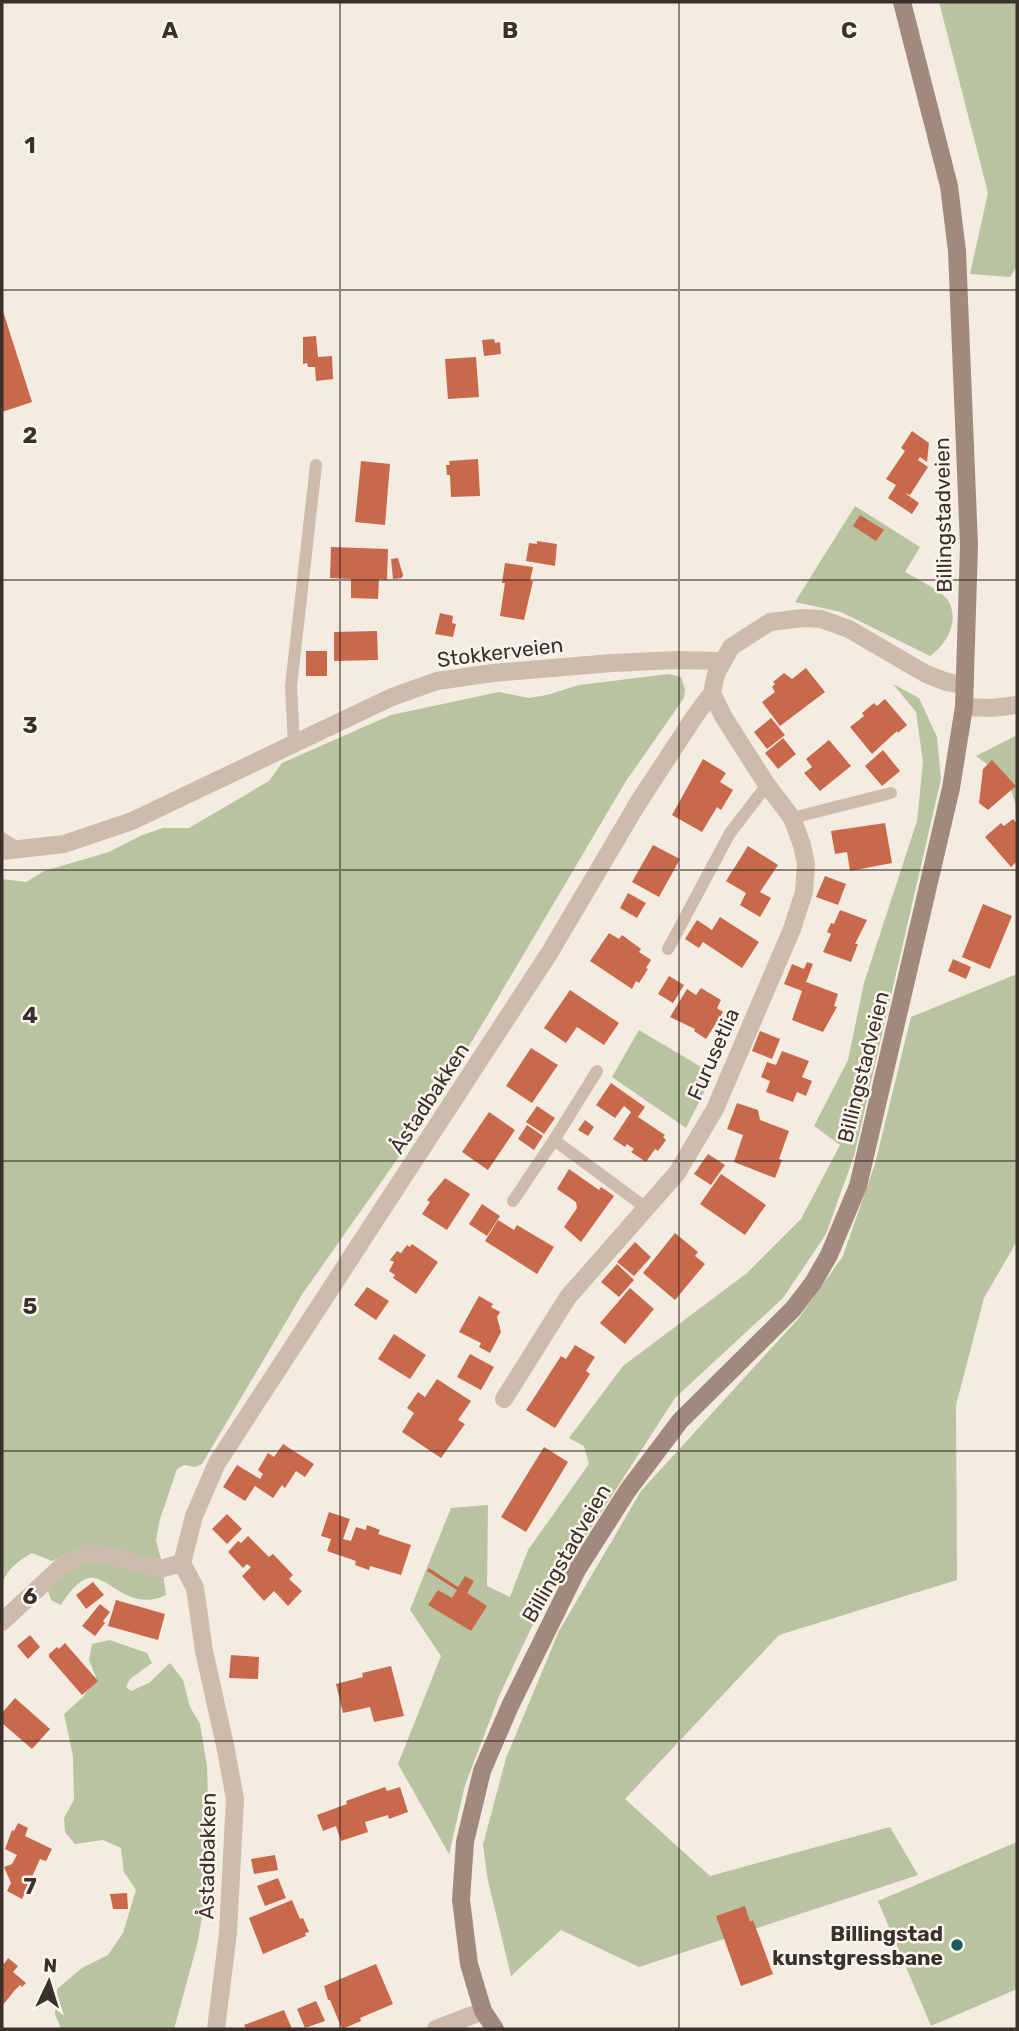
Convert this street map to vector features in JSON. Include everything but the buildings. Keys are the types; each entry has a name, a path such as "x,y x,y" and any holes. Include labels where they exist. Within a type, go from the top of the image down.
{"main road":[{"name":"Billingstadveien","path":"495,2029 483,2011 469,1964 461,1900 465,1842 482,1771 510,1706 577,1570 628,1490 680,1421 793,1309 819,1273 846,1218 858,1186 942,832 964,706 969,545 957,251 948,186 902,2"}],"street":[{"path":"722,661 731,647 770,622 821,619 849,629 926,674 965,685"},
{"name":"Stokkerveien","path":"10,850 64,844 132,821 392,697 437,681 493,673 612,663 722,661"},
{"name":"Åstadbakken","path":"216,2029 228,1933 235,1799 204,1651 195,1588 182,1563 194,1516 217,1462 550,952 638,803 712,693 722,661"},
{"name":"Furusetlia","path":"504,1399 568,1297 677,1173 715,1109 792,929 804,892 806,864 803,845 792,818 767,786 723,716 712,693"},
{"path":"964,706 992,709 1017,705"},
{"path":"2,1622 61,1567 87,1554 106,1555 160,1569 182,1563"},
{"path":"436,2029 483,2011"}],"lane":[{"path":"294,745 291,685 316,465"},
{"path":"668,949 730,833 767,786"},
{"path":"792,818 891,793"},
{"path":"2,838 10,850"},
{"path":"513,1200 597,1071"},
{"path":"554,1140 645,1207"}],"green space":[{"path":"939,2 1017,2 1017,266 1010,277 970,274 988,193"},
{"path":"855,506 920,547 905,572 939,592 951,607 952,623 947,638 930,656 841,612 795,602"},
{"path":"669,674 681,677 685,689 684,698 626,781 410,1141 303,1293 202,1464 195,1467 184,1465 177,1469 160,1519 156,1540 166,1595 141,1599 120,1592 104,1581 89,1578 76,1585 61,1605 51,1600 48,1591 57,1580 77,1566 76,1556 68,1554 52,1561 32,1553 14,1566 2,1584 2,879 26,882 44,871 109,852 163,828 189,828 269,781 282,763 391,715 499,692 529,698 579,685"},
{"path":"893,684 919,698 937,737 941,779 854,1156 826,1234 783,1298 675,1398 545,1599 500,1694 465,1785 449,1854 398,1764 441,1656 410,1610 451,1508 488,1505 487,1586 510,1597 528,1550 589,1464 584,1446 569,1438 623,1366 747,1273 801,1219 840,1145 814,1126 848,1060 864,983 917,821 923,762 916,712"},
{"path":"1017,735 1017,808 1007,779 976,756"},
{"path":"1017,974 1017,1241 984,1298 956,1405 957,1580 779,1635 625,1799 710,1876 890,1827 918,1875 639,1967 561,1930 511,1976 488,1881 483,1845 506,1758 559,1631 641,1491 799,1318 843,1256 875,1164 911,1017"},
{"path":"639,1030 713,1074 686,1128 612,1077"},
{"path":"110,1640 147,1653 152,1663 130,1679 126,1687 131,1691 149,1683 170,1663 183,1680 190,1707 200,1724 207,1767 209,1828 206,1892 198,1941 174,2029 61,2029 55,2014 57,1989 82,1968 108,1955 123,1933 136,1890 124,1872 121,1848 103,1840 75,1844 65,1832 64,1818 74,1800 73,1756 64,1714 83,1697 96,1677 89,1660 92,1644"},
{"name":"Billingstad kunstgressbane","path":"1017,1842 1017,1989 931,2026 878,1901"}],"place":[{"name":"Billingstad kunstgressbane","path":"957,1945"}]}
